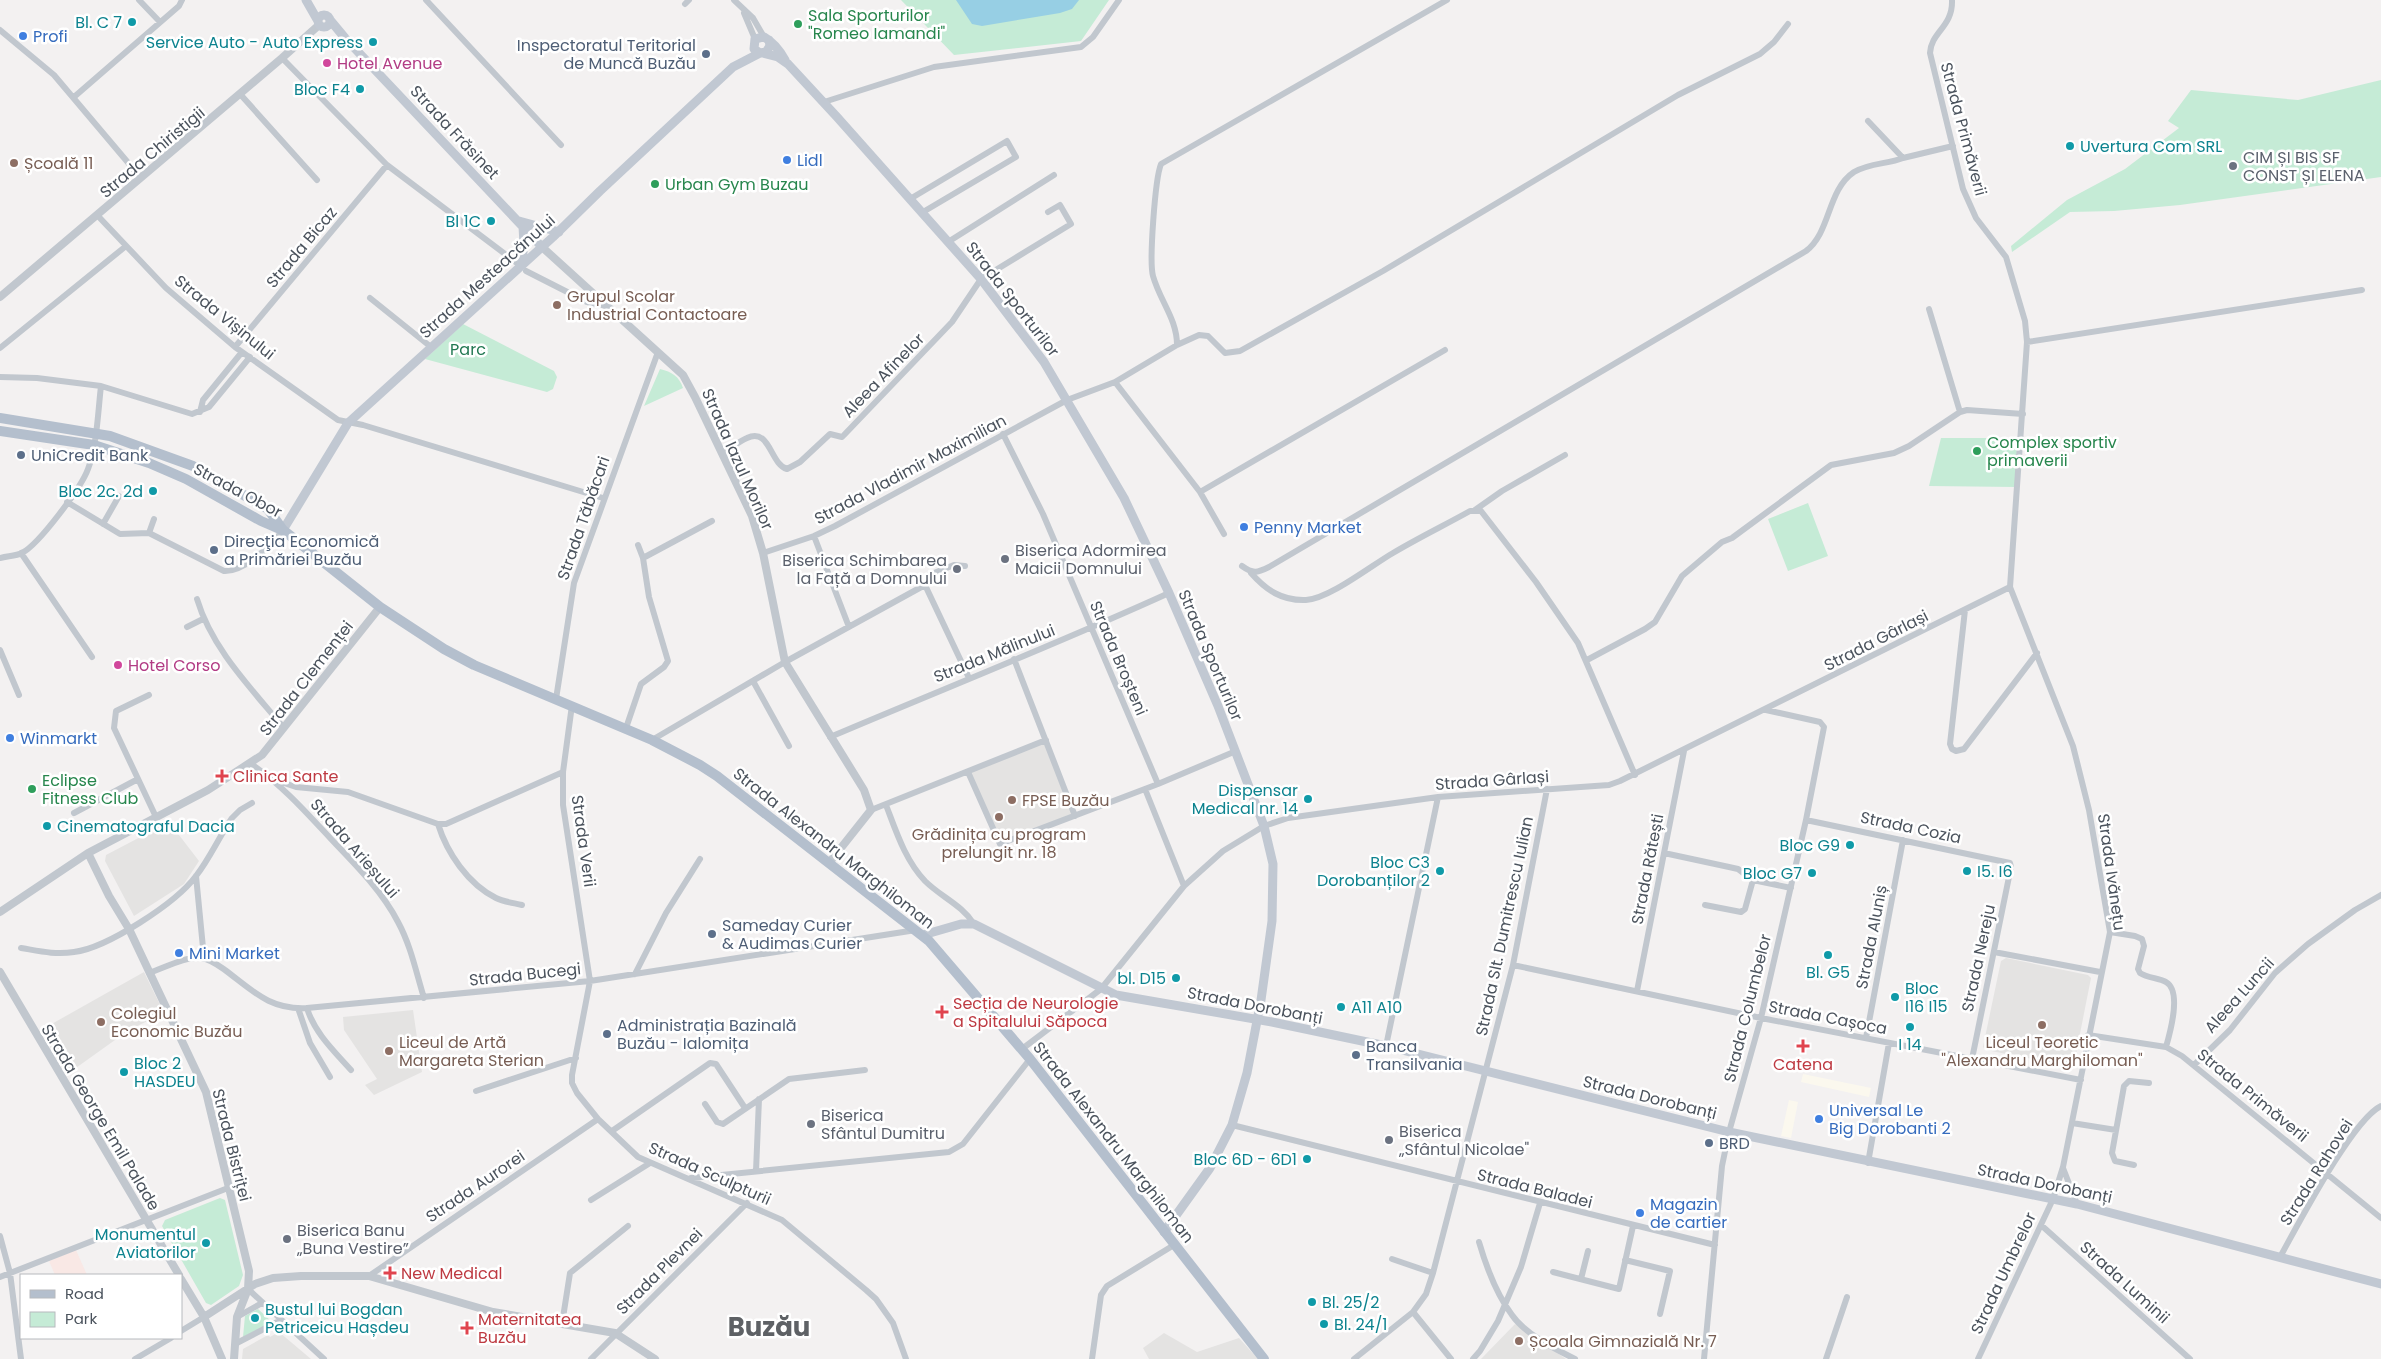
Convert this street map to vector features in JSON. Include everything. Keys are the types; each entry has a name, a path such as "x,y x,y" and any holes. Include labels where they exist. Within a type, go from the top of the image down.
{"main road":[{"path":"308,0 323,21"},
{"name":"Strada Frăsinet","path":"323,21 345,38 542,247"},
{"path":"760,39 769,50 762,53 754,49 760,39"},
{"name":"Strada Sporturilor","path":"760,39 782,54 788,64"},
{"name":"Strada Mesteacănului","path":"283,530 348,423 431,347 523,268 600,191 736,65 760,39"},
{"name":"Strada Sporturilor","path":"762,53 778,57 788,64 824,102 981,279 1027,338 1113,476 1169,593 1236,751 1264,826 1273,864 1273,902 1268,958 1247,1073 1232,1125 1210,1168 1164,1232"},
{"name":"Strada Mesteacănului","path":"736,65 762,53"},
{"path":"523,268 524,245 521,224 559,232"},
{"name":"Strada Obor","path":"0,418 95,433 149,449 193,466 268,509 283,530"},
{"name":"Strada Obor","path":"0,431 94,445 149,463 186,479 261,521 283,530"},
{"name":"Strada Alexandru Marghiloman","path":"283,530 380,607 444,649 474,665 626,728 700,765 717,776 920,933 1022,1049 1264,1359"},
{"path":"920,933 961,924 974,924"},
{"name":"Strada Dorobanți","path":"974,924 1101,989 1124,997 1258,1020 1386,1046 1729,1132 1868,1163 2077,1204 2381,1284"}],"street":[{"path":"139,0 160,22"},
{"path":"74,97 160,22 182,0"},
{"path":"426,0 561,145"},
{"name":"Strada Sporturilor","path":"734,0 757,23 760,39"},
{"path":"824,102 934,67 1081,47 1093,37 1119,0"},
{"path":"1177,345 1174,323 1155,283 1151,265 1161,164 1446,0"},
{"name":"Strada Primăverii","path":"1952,0 1950,18 1934,39 1930,46 1930,53 1970,206 2006,257 2016,286 2028,342 2010,587"},
{"name":"Strada Chiristigii","path":"0,297 98,216 323,21"},
{"name":"Strada Vladimir Maximilian","path":"763,553 814,536 1067,400 1115,382 1177,345 1205,334 1224,353 1240,351 1383,271 1678,95 1760,54 1774,42 1788,24"},
{"path":"0,30 47,68 74,97 141,178"},
{"path":"282,58 387,165 523,268 587,302 608,306"},
{"path":"240,94 317,180"},
{"path":"1868,121 1903,158"},
{"path":"910,199 1007,141 1016,157 923,212"},
{"path":"1251,572 1258,573 1269,567 1806,251 1814,245 1835,196 1852,173 1878,164 1953,146"},
{"name":"Strada Bicaz","path":"235,347 387,165"},
{"path":"948,242 1054,175"},
{"path":"981,279 1071,224 1060,205 1048,212"},
{"name":"Strada Vișinului","path":"98,216 166,288 235,347 338,420 363,425 603,498"},
{"path":"0,348 126,246"},
{"name":"Strada Iazul Morilor","path":"542,247 658,352 687,382 752,516 763,553 786,662 864,790 871,810"},
{"name":"Aleea Afinelor","path":"723,453 747,438 756,436 765,440 776,461 787,469 800,462 830,434 844,435 952,322 981,279"},
{"path":"2028,342 2362,290"},
{"path":"370,298 431,347"},
{"path":"1930,309 1960,412"},
{"path":"1200,492 1445,350"},
{"path":"200,412 203,400 242,352"},
{"name":"Strada Tăbăcari","path":"556,699 574,583 603,498 658,352"},
{"path":"0,377 37,378 101,386 188,414 200,412 209,407 250,357"},
{"path":"1115,382 1200,492 1224,534"},
{"path":"0,558 21,554 31,546 67,502 89,468 94,445 101,386"},
{"path":"1587,660 1655,622 1682,576 1722,542 1732,538 1831,466 1894,453 1910,446 1960,412 1967,410 2023,414"},
{"name":"Strada Broșteni","path":"1003,434 1042,514 1158,784"},
{"path":"1475,510 1502,491 1565,455"},
{"path":"103,524 119,496"},
{"path":"67,502 120,534 149,533 217,569 228,571 266,549 283,530"},
{"path":"1242,566 1276,595 1292,600 1308,600 1330,592 1393,553 1470,510 1481,511 1578,643 1587,660 1596,689 1635,775"},
{"path":"149,533 154,519"},
{"path":"643,558 712,521"},
{"path":"814,536 849,627"},
{"path":"626,728 641,684 664,668 668,661 649,597 643,558 638,545"},
{"path":"21,554 92,657"},
{"path":"965,566 954,566 929,575 926,585 968,678"},
{"path":"652,740 786,662 926,585"},
{"name":"Strada Gârlași","path":"1022,1049 1101,989 1184,886 1223,851 1264,826 1288,818 1438,797 1608,785 1635,775 1684,752 2010,587"},
{"name":"Strada Ivănețu","path":"2010,587 2073,746 2089,810 2110,932 2100,972 2063,1167 2053,1199"},
{"name":"Strada Mălinului","path":"830,737 1092,628 1169,593"},
{"path":"197,599 203,619 215,642 284,728"},
{"name":"Strada Clemenței","path":"0,912 88,853 208,790 250,764 269,748 380,607"},
{"path":"1965,610 1950,744 1952,749 1956,751 1964,749 2037,653"},
{"path":"187,627 203,619"},
{"path":"0,650 19,695"},
{"path":"1014,659 1075,816"},
{"path":"753,681 789,746"},
{"path":"149,695 116,712 114,728 156,817"},
{"name":"Strada Verii","path":"572,705 563,772 563,805 590,981"},
{"name":"Strada Columbelor","path":"1704,1359 1722,1166 1729,1132 1761,1018 1791,888 1806,820 1823,724 1766,710"},
{"path":"828,862 871,810 1046,740"},
{"path":"968,772 1000,844 1146,789 1236,751"},
{"name":"Strada Rătești","path":"1637,991 1684,752"},
{"name":"Strada Arieșului","path":"250,764 274,780 351,860 380,895 397,920 410,947 424,998"},
{"path":"274,780 296,787 348,792 438,824 454,821 563,772"},
{"path":"74,813 138,779"},
{"path":"1146,789 1184,886"},
{"name":"Strada Slt. Dumitrescu Iulian","path":"1354,1359 1412,1312 1426,1294 1457,1182 1512,965 1547,789"},
{"path":"1386,1046 1438,797"},
{"path":"21,948 46,953 76,952 96,945 129,929 154,913 196,876 232,818 252,802"},
{"path":"886,805 904,852 919,874 934,889 963,910 974,924"},
{"name":"Strada Cozia","path":"1806,820 2010,863"},
{"path":"438,824 447,849 455,862 478,886 496,898 522,906"},
{"name":"Strada Aluniș","path":"1866,1038 1903,840"},
{"name":"Strada Bistriței","path":"88,853 109,896 129,929 206,1092 249,1271 248,1289 237,1317 234,1359"},
{"path":"1664,853 1738,869 1752,880 1791,888"},
{"path":"635,974 666,913 700,859"},
{"name":"Strada Nereju","path":"1972,1058 2011,867 2010,863"},
{"path":"149,973 192,959 204,958 196,876"},
{"path":"1705,905 1741,912 1745,909 1752,880"},
{"name":"Aleea Luncii","path":"2194,1065 2230,1030 2275,973 2308,944 2355,910 2381,895"},
{"path":"2110,932 2135,936 2142,940 2144,946 2138,965 2140,973 2167,983 2171,988 2175,999 2166,1047"},
{"name":"Strada Bucegi","path":"204,958 216,964 264,999 279,1006 306,1008 590,981 920,933"},
{"path":"1994,952 2100,972"},
{"name":"Strada Cașoca","path":"1512,965 1761,1018 2081,1080"},
{"name":"Strada George Emil Palade","path":"0,972 178,1274"},
{"name":"Strada Sculpturii","path":"590,981 572,1083 576,1093 598,1119 638,1157 747,1203 782,1220 876,1299 893,1323 906,1359"},
{"path":"298,1008 310,1043 330,1077"},
{"path":"306,1008 317,1030 351,1070"},
{"name":"Strada Primăverii","path":"2088,1035 2166,1047 2182,1056 2381,1218"},
{"path":"1868,1163 1889,1043"},
{"path":"476,1091 576,1058"},
{"path":"689,1178 949,1152 963,1144 1030,1059"},
{"path":"612,1131 710,1063 716,1064 745,1108"},
{"path":"705,1104 717,1122 721,1124 791,1078 865,1070"},
{"path":"2134,1165 2113,1159 2112,1153 2116,1130 2126,1083 2134,1081 2149,1083"},
{"path":"756,1171 759,1099"},
{"name":"Strada Rahovei","path":"2280,1257 2327,1174 2364,1122 2375,1109 2381,1106"},
{"name":"Strada Aurorei","path":"368,1276 598,1119"},
{"path":"2072,1123 2116,1130"},
{"name":"Strada Baladei","path":"1232,1125 1715,1245"},
{"path":"591,1200 650,1163"},
{"path":"2063,1167 2077,1204"},
{"path":"0,1277 228,1188"},
{"name":"Strada Umbrelor","path":"1978,1359 2053,1199"},
{"name":"Strada Plevnei","path":"591,1359 747,1203"},
{"path":"1473,1359 1491,1334 1521,1267 1540,1203"},
{"name":"Strada Luminii","path":"2041,1225 2190,1359"},
{"path":"562,1324 570,1273 628,1226"},
{"path":"1553,1272 1619,1289 1633,1226"},
{"path":"0,1236 10,1274 21,1359"},
{"path":"1479,1242 1505,1302 1519,1323 1575,1359"},
{"path":"1092,1359 1101,1295 1107,1286 1174,1245"},
{"path":"1581,1279 1588,1251"},
{"path":"1392,1259 1433,1272"},
{"path":"1625,1260 1670,1271 1660,1314"},
{"path":"182,1330 259,1282 273,1278 301,1276 368,1276 485,1310 615,1334 656,1359"},
{"path":"182,1281 204,1318 222,1359"},
{"path":"248,1289 324,1359"},
{"path":"1826,1359 1847,1297"},
{"path":"237,1317 262,1303"},
{"path":"1412,1312 1451,1359"},
{"path":"235,1344 281,1320"},
{"path":"135,1359 169,1339"}],"shaded area":[{"path":"1046,740 1075,816 1000,844 968,772"},
{"path":"169,822 199,861 184,884 134,916 105,861 106,855"},
{"path":"2006,958 2088,975 2091,978 2074,1064 2070,1066 1986,1050 1983,1047 2001,961"},
{"name":"Colegiul Economic Buzău","path":"144,972 164,1013 129,1030 66,1075 41,1030"},
{"name":"Liceul de Artă Margareta Sterian","path":"413,1010 422,1072 374,1095 365,1085 377,1079 344,1030 343,1017"},
{"path":"1803,1074 1871,1088 1869,1097 1801,1082"},
{"path":"1789,1100 1798,1102 1791,1138 1781,1136"},
{"path":"76,1250 87,1274 55,1274 49,1261"},
{"name":"Școala Gimnazială Nr. 7","path":"1515,1324 1566,1359 1481,1359"},
{"path":"279,1332 311,1359 242,1359 243,1349 268,1335 270,1337"},
{"path":"1164,1333 1197,1352 1239,1338 1258,1359 1149,1359 1143,1348"}],"green space":[{"path":"901,0 1109,0 1081,41 954,55"},
{"path":"2381,80 2381,177 2180,205 2114,211 2070,212 2012,252 2011,246 2067,200 2125,169 2179,128 2168,121 2191,90 2298,100"},
{"name":"Parc","path":"463,324 554,371 557,377 553,389 547,392 425,359"},
{"path":"660,369 674,375 683,388 644,406"},
{"name":"Complex sportiv primaverii","path":"1941,438 2017,438 2016,487 1929,486"},
{"path":"1808,503 1828,556 1788,571 1768,519"},
{"path":"220,1198 225,1200 243,1275 239,1286 211,1305 206,1303 162,1226 165,1220"},
{"path":"258,1309 272,1322 243,1337 245,1316"}],"water":[{"path":"956,0 1079,0 1072,9 1060,13 982,26 972,24"}],"place":[{"name":"Bl. C 7","path":"132,22"},
{"name":"Sala Sporturilor \"Romeo Iamandi\"","path":"798,24"},
{"name":"Profi","path":"23,36"},
{"name":"Service Auto - Auto Express","path":"373,42"},
{"name":"Inspectoratul Teritorial de Muncă Buzău","path":"706,54"},
{"name":"Hotel Avenue","path":"327,63"},
{"name":"Bloc F4","path":"360,89"},
{"name":"Uvertura Com SRL","path":"2070,146"},
{"name":"Lidl","path":"787,160"},
{"name":"Școală 11","path":"14,163"},
{"name":"CIM ȘI BIS SF CONST ȘI ELENA","path":"2233,166"},
{"name":"Urban Gym Buzau","path":"655,184"},
{"name":"Bl 1C","path":"491,221"},
{"name":"Grupul Scolar Industrial Contactoare","path":"557,305"},
{"name":"Complex sportiv primaverii","path":"1977,451"},
{"name":"UniCredit Bank","path":"21,455"},
{"name":"Bloc 2c. 2d","path":"153,491"},
{"name":"Penny Market","path":"1244,527"},
{"name":"Direcţia Economică a Primăriei Buzău","path":"214,550"},
{"name":"Biserica Adormirea Maicii Domnului","path":"1005,559"},
{"name":"Biserica Schimbarea la Față a Domnului","path":"957,569"},
{"name":"Hotel Corso","path":"118,665"},
{"name":"Winmarkt","path":"10,738"},
{"name":"Clinica Sante","path":"222,776"},
{"name":"Eclipse Fitness Club","path":"32,789"},
{"name":"Dispensar Medical nr. 14","path":"1308,799"},
{"name":"FPSE Buzău","path":"1012,800"},
{"name":"Grădinița cu program prelungit nr. 18","path":"999,817"},
{"name":"Cinematograful Dacia","path":"47,826"},
{"name":"Bloc G9","path":"1850,845"},
{"name":"Bloc C3 Dorobanților 2","path":"1440,871"},
{"name":"I5. I6","path":"1967,871"},
{"name":"Bloc G7","path":"1812,873"},
{"name":"Sameday Curier & Audimas Curier","path":"712,934"},
{"name":"Mini Market","path":"179,953"},
{"name":"Bl. G5","path":"1828,955"},
{"name":"bl. D15","path":"1176,978"},
{"name":"Bloc I16 I15","path":"1895,997"},
{"name":"A11 A10","path":"1341,1007"},
{"name":"Secția de Neurologie a Spitalului Săpoca","path":"942,1012"},
{"name":"Colegiul Economic Buzău","path":"101,1022"},
{"name":"Liceul Teoretic \"Alexandru Marghiloman\"","path":"2042,1025"},
{"name":"I 14","path":"1910,1027"},
{"name":"Administrația Bazinală Buzău - Ialomița","path":"607,1034"},
{"name":"Catena","path":"1803,1046"},
{"name":"Liceul de Artă Margareta Sterian","path":"389,1051"},
{"name":"Banca Transilvania","path":"1356,1055"},
{"name":"Bloc 2 HASDEU","path":"124,1072"},
{"name":"Universal Le Big Dorobanti 2","path":"1819,1119"},
{"name":"Biserica Sfântul Dumitru","path":"811,1124"},
{"name":"Biserica „Sfântul Nicolae\"","path":"1389,1140"},
{"name":"BRD","path":"1709,1143"},
{"name":"Bloc 6D - 6D1","path":"1307,1159"},
{"name":"Magazin de cartier","path":"1640,1213"},
{"name":"Biserica Banu „Buna Vestire”","path":"287,1239"},
{"name":"Monumentul Aviatorilor","path":"206,1243"},
{"name":"New Medical","path":"390,1273"},
{"name":"Bl. 25/2","path":"1312,1302"},
{"name":"Bustul lui Bogdan Petriceicu Hașdeu","path":"255,1318"},
{"name":"Bl. 24/1","path":"1324,1324"},
{"name":"Maternitatea Buzău","path":"467,1328"},
{"name":"Școala Gimnazială Nr. 7","path":"1519,1341"}],"district":[{"name":"Buzău","path":"769,1327"}]}
